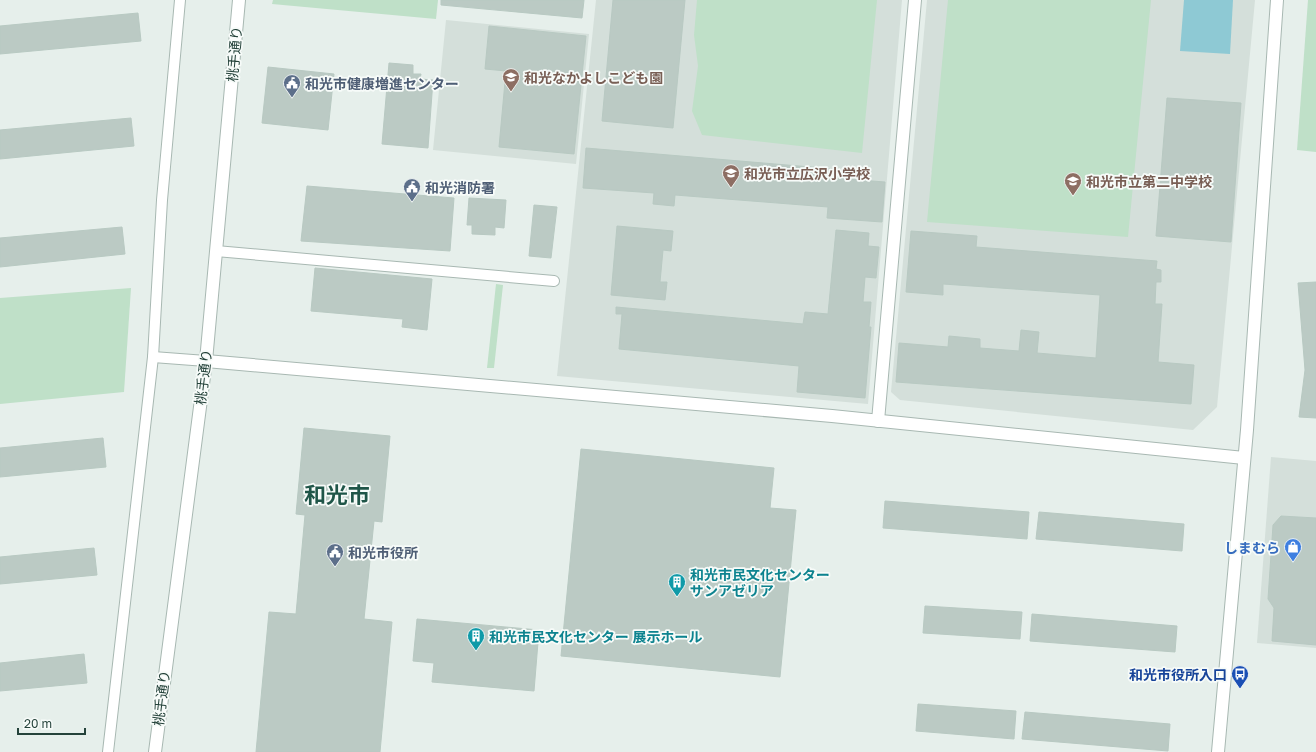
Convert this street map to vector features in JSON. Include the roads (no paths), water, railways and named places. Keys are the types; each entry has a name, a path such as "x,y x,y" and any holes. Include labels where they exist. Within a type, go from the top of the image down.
{"street":[{"name":"桃手通り","path":"155,752 206,361 240,0"},
{"path":"878,421 915,0"},
{"path":"1218,752 1244,458 1260,253 1277,0"},
{"path":"206,361 878,421 1244,458"}],"lane":[{"path":"108,752 153,357 162,200 180,0"},
{"path":"216,251 554,281"},
{"path":"153,357 206,361"}],"water":[{"path":"1184,0 1233,0 1230,54 1180,51"}],"place":[{"name":"和光なかよしこども園","path":"511,92"},
{"name":"和光市健康増進センター","path":"292,98"},
{"name":"和光市立広沢小学校","path":"731,188"},
{"name":"和光市立第二中学校","path":"1073,196"},
{"name":"和光消防署","path":"412,202"},
{"name":"しまむら","path":"1293,562"},
{"name":"和光市役所","path":"335,567"},
{"name":"和光市民文化センター サンアゼリア","path":"677,597"},
{"name":"和光市民文化センター 展示ホール","path":"476,651"},
{"name":"和光市役所入口","path":"1240,689"}],"district":[{"name":"和光市","path":"337,494"}]}
